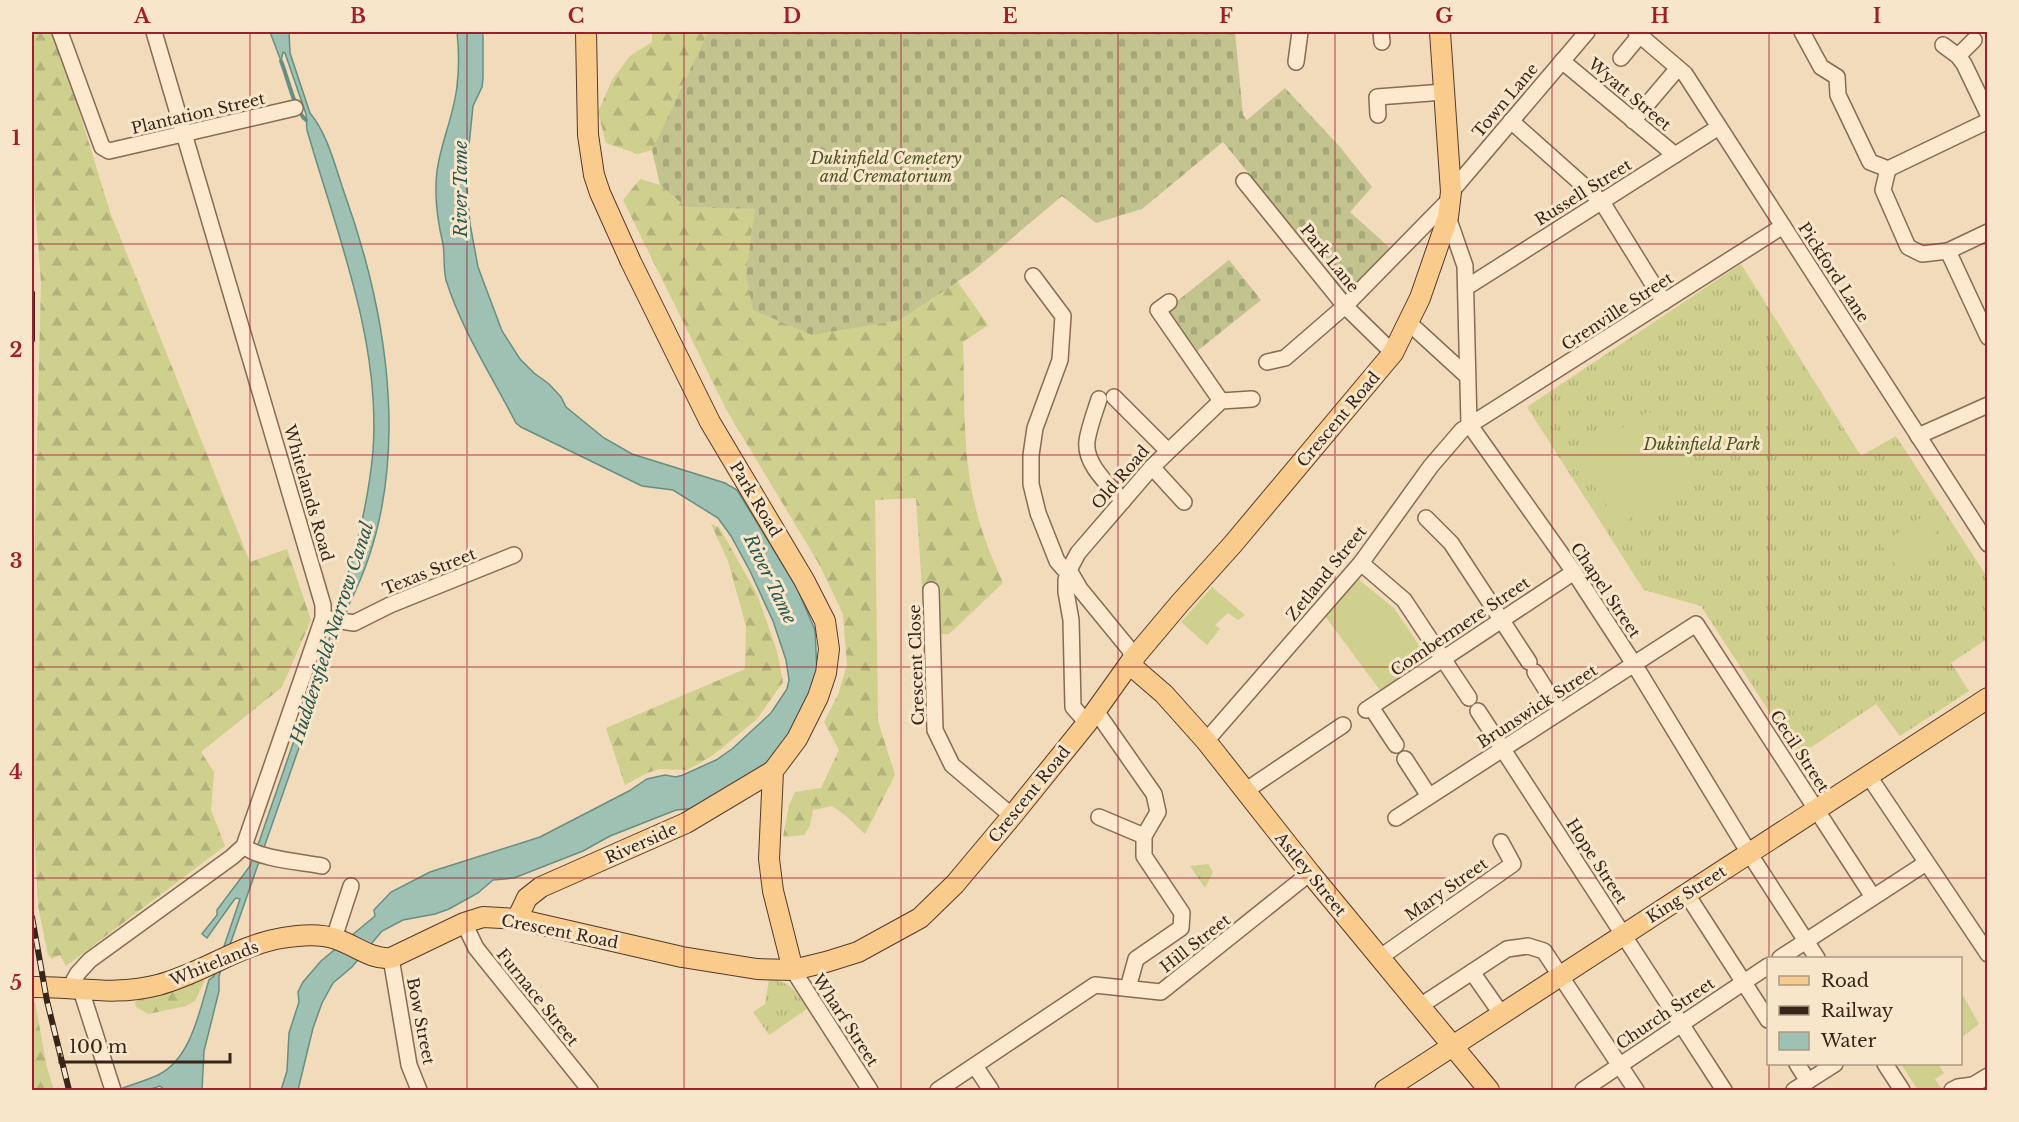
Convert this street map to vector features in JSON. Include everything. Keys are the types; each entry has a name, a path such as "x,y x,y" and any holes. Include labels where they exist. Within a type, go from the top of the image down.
{"main road":[{"name":"Park Road","path":"586,32 588,135 594,175 600,193 631,262 710,422 804,580 825,621 830,649 826,673 818,697 797,739 773,771"},
{"path":"1440,32 1450,203"},
{"name":"Crescent Road","path":"391,958 464,923 483,917 517,919 682,957 758,969 793,970 858,952 920,918 955,884 1012,816 1091,717 1132,660 1233,544 1393,353 1420,298 1450,203"},
{"name":"Astley Street","path":"1132,660 1135,669 1164,694 1206,741 1310,873 1489,1090"},
{"name":"King Street","path":"1385,1090 1453,1048 1623,934 1988,698"},
{"name":"Riverside","path":"517,919 527,898 541,886 686,824 773,771"},
{"path":"773,771 769,859 773,891 793,970"},
{"name":"Whitelands","path":"32,987 52,986 114,992 132,990 160,984 281,938 322,936 335,938 379,959 391,958"}],"street":[{"name":"Plantation Street","path":"60,32 102,147 109,151 295,108"},
{"name":"Whitelands Road","path":"154,32 328,618 247,848"},
{"path":"1296,62 1300,32"},
{"name":"Town Lane","path":"1450,203 1511,122 1587,32"},
{"path":"1802,32 1821,67 1837,77 1838,95 1870,162 1888,169 1988,122"},
{"path":"1621,58 1638,33"},
{"name":"Pickford Lane","path":"1638,33 1685,74 1988,544"},
{"path":"1958,56 1974,40"},
{"path":"1943,45 1958,56 1964,64 1988,114"},
{"name":"Wyatt Street","path":"1562,61 1675,155"},
{"path":"1634,121 1678,68"},
{"path":"1378,115 1370,96 1444,92"},
{"path":"1511,122 1602,202 1664,302"},
{"name":"Russell Street","path":"1467,287 1719,127"},
{"path":"1888,169 1884,190 1908,247 1922,254 1948,250 1988,232"},
{"name":"Park Lane","path":"1244,181 1345,306 1393,353"},
{"path":"1450,203 1465,266 1467,287 1469,424"},
{"path":"1267,362 1285,358 1345,306 1450,203"},
{"name":"Grenville Street","path":"1469,424 1519,396 1783,226"},
{"path":"1948,250 1988,337"},
{"path":"1033,276 1063,316 1060,360 1035,428 1031,455 1031,484 1038,513 1058,561 1064,569 1070,570 1080,589 1130,650 1132,660"},
{"path":"1169,302 1158,310 1221,402 1252,399"},
{"path":"1408,322 1467,376"},
{"path":"1114,397 1168,451"},
{"path":"1099,399 1087,442 1087,450 1094,466 1123,501"},
{"name":"Old Road","path":"1144,836 1158,812 1154,794 1091,717 1073,707 1071,620 1066,592 1070,570 1078,554 1152,467 1221,402"},
{"path":"1918,436 1988,405"},
{"name":"Zetland Street","path":"1206,741 1360,563 1431,466 1469,424"},
{"name":"Chapel Street","path":"1469,424 1574,572 1634,664 1749,853 1816,957"},
{"path":"1152,467 1184,502"},
{"path":"1426,518 1451,543 1560,712"},
{"name":"Texas Street","path":"328,618 354,623 390,605 514,555"},
{"path":"1360,563 1404,600 1469,698"},
{"name":"Combermere Street","path":"1396,745 1368,708 1574,572"},
{"name":"Crescent Close","path":"931,590 935,730 952,765 1012,816"},
{"path":"1071,620 1077,612 1085,609 1097,610"},
{"name":"Brunswick Street","path":"1396,818 1696,624"},
{"name":"Cecil Street","path":"1696,624 1874,897"},
{"name":"Hope Street","path":"1478,711 1724,1090"},
{"path":"1245,790 1343,725"},
{"path":"1405,759 1430,796"},
{"path":"1868,775 1988,954"},
{"path":"1099,817 1144,836 1144,856 1182,913 1181,928 1136,959 1128,988"},
{"name":"Mary Street","path":"1379,958 1516,869 1500,842"},
{"path":"113,1090 75,990 78,973 90,960 247,848 268,856 322,866"},
{"path":"1782,957 1926,863"},
{"name":"Hill Street","path":"938,1090 1095,985 1161,992 1310,873"},
{"path":"335,938 351,886"},
{"path":"1686,893 1767,1018"},
{"name":"Furnace Street","path":"464,923 476,948 590,1090"},
{"path":"1420,1006 1507,949 1528,946 1544,951 1636,1090"},
{"name":"Bow Street","path":"391,958 409,1065 419,1090"},
{"name":"Church Street","path":"1583,1090 1767,967"},
{"name":"Wharf Street","path":"793,970 870,1090"},
{"path":"1472,972 1502,1015"},
{"path":"1798,1065 1808,1081"},
{"path":"1794,1090 1833,1065"},
{"path":"1886,1065 1902,1090"},
{"path":"975,1066 991,1090"},
{"path":"1952,1090 1973,1085 1988,1076"}],"green space":[{"path":"32,32 55,32 110,212 250,562 287,549 311,620 282,687 201,752 214,772 211,810 225,846 66,966 60,955 52,959 48,955 38,906 34,830 32,725 34,565 41,283 32,164"},
{"path":"652,32 708,32 652,150 638,154 606,143 598,112 612,80 630,56 652,42"},
{"name":"Dukinfield Cemetery and Crematorium","path":"708,32 1235,32 1243,115 1247,120 1285,88 1340,147 1372,187 1350,212 1391,249 1344,299 1254,187 1255,181 1223,142 1142,209 1096,223 1062,196 972,272 900,320 812,335 753,310 746,273 755,209 686,207 660,185 652,150"},
{"path":"640,179 660,185 686,207 755,209 746,273 900,320 957,281 988,325 963,342 966,444 977,515 1003,583 949,634 925,634 916,498 875,500 878,721 895,775 865,834 832,806 813,810 810,826 804,835 783,837 789,805 795,792 821,788 839,750 824,722 838,695 847,665 843,614 819,564 727,411 623,200"},
{"path":"1229,260 1261,300 1196,352 1166,310"},
{"name":"Dukinfield Park","path":"1741,264 1861,456 1896,436 1987,577 1987,639 1951,663 1969,691 1900,736 1876,704 1798,756 1701,606 1644,590 1527,407"},
{"path":"1649,411 1692,479 1619,525 1576,457"},
{"path":"1924,516 1943,543 1899,571 1881,544"},
{"path":"711,524 719,527 757,594 777,651 783,682 757,719 712,756 687,770 660,769 625,785 606,728 745,669 746,626 728,561"},
{"path":"1354,576 1394,608 1429,660 1382,693 1325,616"},
{"path":"1212,587 1245,615 1238,620 1228,613 1215,625 1220,629 1207,645 1181,622"},
{"path":"1208,864 1213,872 1205,888 1190,866"},
{"path":"769,979 783,982 792,988 807,1009 769,1035 753,1012 765,1004"},
{"path":"205,980 195,1001 186,1006 148,1014 136,1007 135,1002 160,990"},
{"path":"1962,994 1979,1024 1962,1037"},
{"path":"32,1002 35,1002 47,1068 54,1090 32,1090"},
{"path":"1902,1065 1939,1065 1944,1073 1935,1079 1941,1088 1918,1090"}],"water":[{"name":"Huddersfield Narrow Canal","path":"270,32 289,32 290,53 310,113 322,131 334,161 360,241 373,292 383,345 388,398 388,451 383,503 370,553 350,602 219,976 219,991 204,1051 202,1090 165,1090 160,1086 148,1090 124,1090 123,1088 158,1075 169,1068 186,1046 192,1033 209,980 214,976 240,899 234,900 207,938 202,934 250,866 260,839 342,602 370,478 374,410 364,329 343,248 307,130 306,114 285,53 283,52 281,61"},
{"name":"River Tame","path":"457,32 482,32 483,36 483,78 482,87 473,106 467,189 470,224 478,267 502,331 520,359 549,384 561,397 566,407 604,438 632,454 725,483 737,490 797,588 815,630 817,673 813,690 796,726 761,771 699,808 676,810 610,836 583,851 514,878 493,880 478,893 449,909 403,920 382,931 352,967 333,983 322,1003 313,1028 298,1090 281,1090 287,1071 289,1033 299,1002 298,992 303,982 321,961 375,916 374,910 391,892 430,872 540,837 629,791 647,779 665,775 676,777 716,760 732,749 771,713 787,689 789,680 786,660 773,621 750,571 731,536 718,518 673,490 642,486 521,427 516,423 469,335 446,280 444,248 436,198 439,160 457,86"}],"waterway":[{"path":"281,61 295,102 306,120"}],"railway":[{"path":"32,293 32,340"},
{"path":"32,917 47,1001 69,1090"}]}
